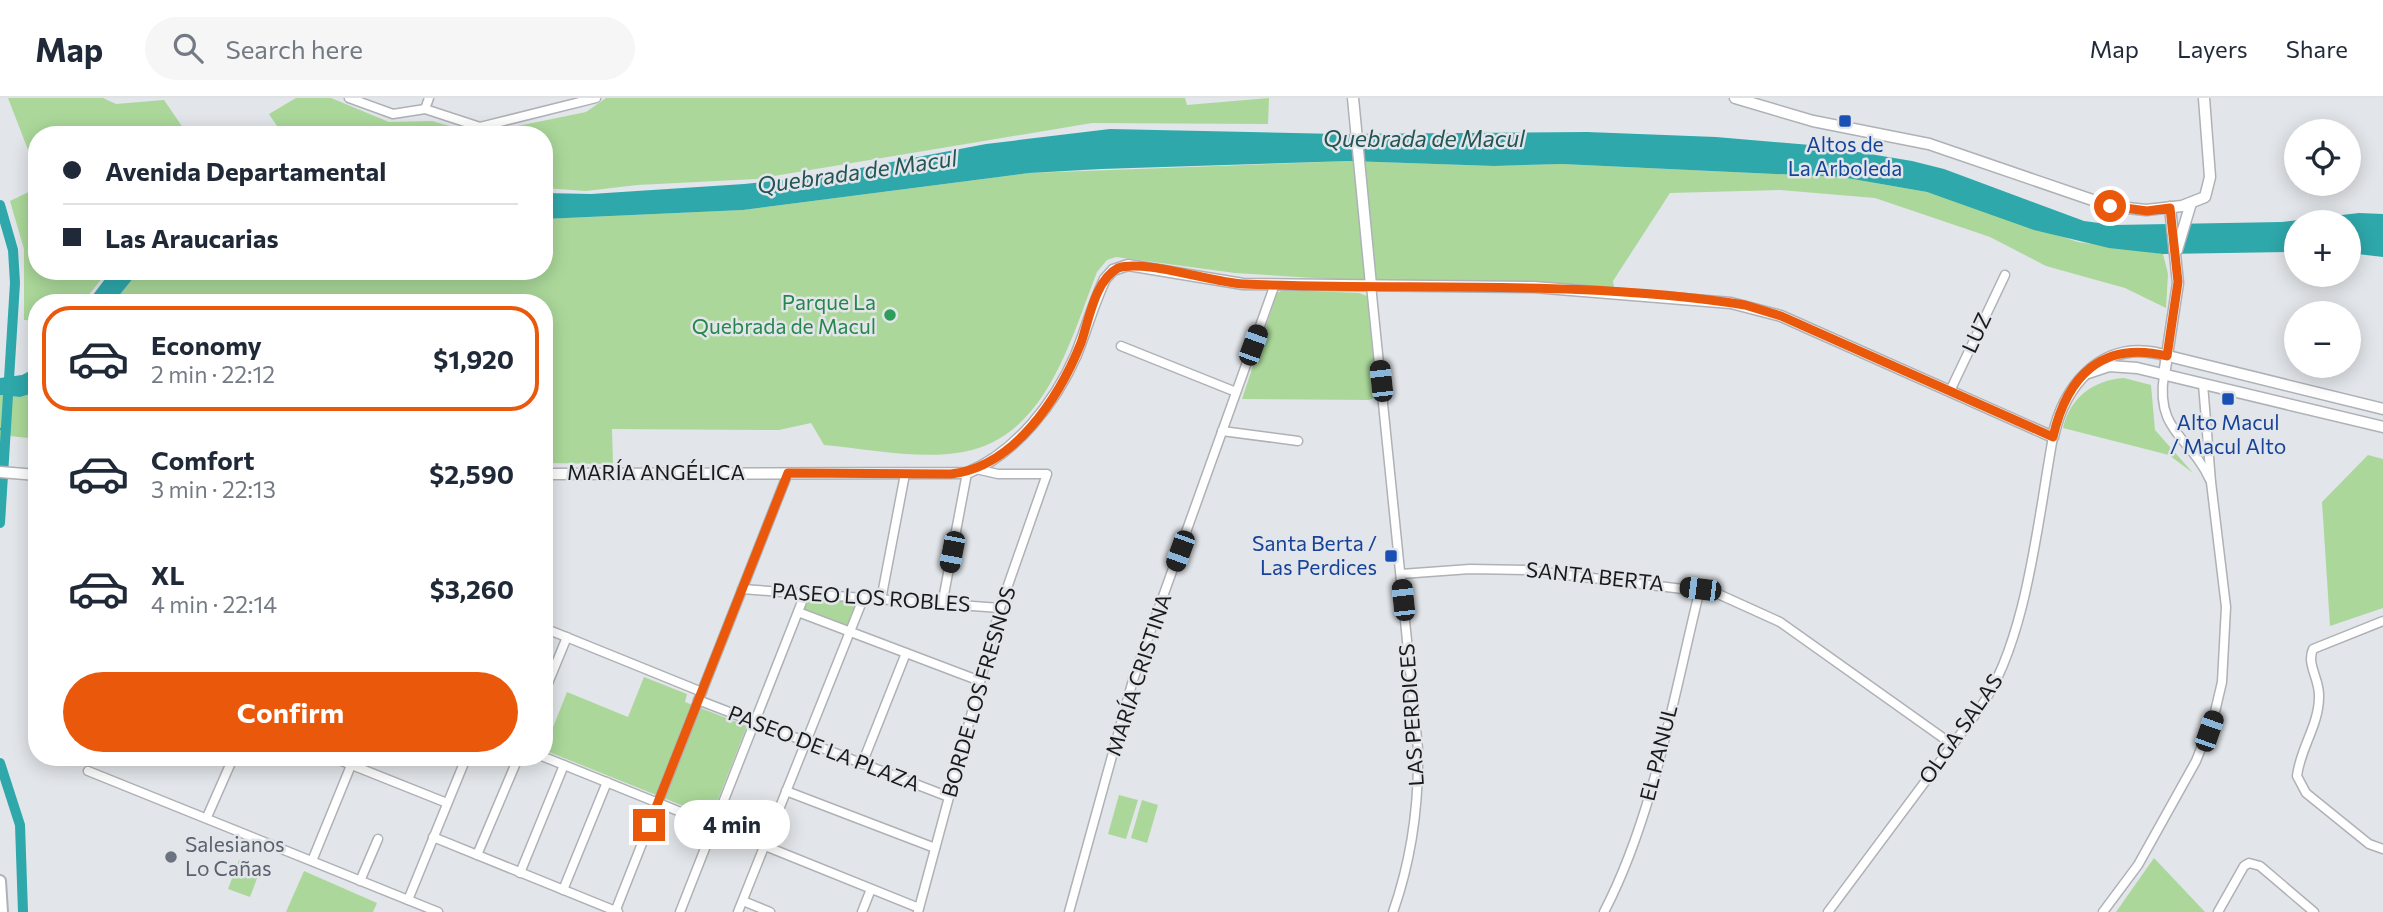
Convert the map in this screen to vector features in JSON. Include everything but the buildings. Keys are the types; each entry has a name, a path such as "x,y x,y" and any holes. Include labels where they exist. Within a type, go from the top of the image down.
{"main road":[{"path":"0,881 2,912"}],"street":[{"path":"349,98 393,114 425,109 477,126"},
{"path":"425,109 429,98"},
{"path":"580,98 593,100"},
{"name":"LAS PERDICES","path":"1353,98 1416,727 1418,791 1410,856 1393,912"},
{"path":"1735,98 1813,121 1929,144 2110,206 2147,211 2191,204 2205,197 2210,177 2204,98"},
{"path":"484,126 593,100"},
{"path":"2176,256 2191,204"},
{"path":"2170,208 2176,256 2177,298 2162,400 2167,421 2206,471 2211,482"},
{"path":"942,605 971,471 1021,436 1054,396 1075,356 1102,285 1113,270 1133,266 1214,281 1534,287 1745,305 1781,316 2053,437 2067,398 2085,374 2101,359 2139,350 2383,409"},
{"name":"LUZ","path":"1950,391 2004,275"},
{"name":"MARÍA CRISTINA","path":"1069,912 1133,680 1275,284"},
{"path":"1121,346 1237,391"},
{"path":"2085,374 2117,365 2383,427"},
{"path":"2103,912 2138,865 2203,746 2218,700 2225,664 2227,626 2203,384"},
{"path":"1223,431 1298,440"},
{"name":"OLGA SALAS","path":"1828,912 1987,698 2007,660 2024,591 2053,437"},
{"name":"MARÍA ANGÉLICA","path":"553,474 905,474 971,471 1047,474"},
{"path":"0,472 28,474"},
{"path":"433,837 616,912 788,473"},
{"path":"881,600 905,474"},
{"name":"BORDE LOS FRESNOS","path":"918,910 1000,608 1047,474"},
{"name":"SANTA BERTA","path":"1401,574 1517,569 1700,589 1726,596 1780,622 1952,745"},
{"name":"PASEO LOS ROBLES","path":"742,589 1000,608"},
{"name":"EL PANUL","path":"1604,912 1629,857 1644,812 1700,589"},
{"path":"680,912 806,594"},
{"path":"738,912 863,599"},
{"path":"798,612 981,681"},
{"path":"2383,621 2313,649 2310,658 2318,685 2318,706 2297,776 2306,793 2369,844 2383,849"},
{"name":"PASEO DE LA PLAZA","path":"553,631 755,722 949,797"},
{"path":"553,672 568,637"},
{"path":"862,764 906,653"},
{"path":"553,761 918,910"},
{"path":"520,873 564,765"},
{"path":"207,817 229,766"},
{"path":"312,861 351,766"},
{"path":"364,766 447,803"},
{"path":"408,900 463,766"},
{"path":"477,855 515,766"},
{"path":"88,771 438,912"},
{"path":"563,890 607,782"},
{"path":"786,791 935,848"},
{"path":"360,881 378,839"},
{"path":"2218,912 2244,866 2249,863 2260,866 2314,912"},
{"path":"862,912 871,889"},
{"path":"743,901 770,912"}],"green space":[{"path":"8,98 103,98 116,104 164,100 182,126 28,126 28,150"},
{"path":"296,98 331,98 389,122 432,121 450,126 277,126 269,114"},
{"path":"606,98 1185,98 1187,105 1269,98 1268,124 1092,123 756,179 637,185 586,191 553,189 553,126 517,126 586,112"},
{"name":"Parque La Quebrada de Macul","path":"1349,161 1494,166 1562,164 1841,177 1927,192 2078,242 2163,254 2168,274 2166,308 2125,288 2046,266 1990,237 1875,198 1780,190 1670,193 1613,281 1614,287 1362,281 1235,273 1116,257 1107,260 1097,272 1065,354 1035,406 1015,427 992,443 963,452 929,455 824,445 811,423 779,430 612,429 613,464 553,463 553,294 120,294 132,280 553,280 553,219 743,210 1029,173"},
{"path":"28,192 28,280 101,280 89,294 28,294 28,320 24,320 24,249 10,201"},
{"path":"1283,290 1359,293 1367,296 1377,397 1369,400 1242,399 1277,293"},
{"path":"2124,378 2151,385 2155,430 2193,473 2169,455 2063,428 2071,408 2085,392 2102,382"},
{"path":"0,395 20,397 28,395 28,438 1,435 0,449"},
{"path":"2368,455 2383,459 2383,608 2330,626 2322,502"},
{"path":"807,599 856,602 848,628 802,611"},
{"path":"644,677 687,694 685,702 747,726 711,817 553,754 553,727 567,692 628,717"},
{"path":"1119,795 1138,800 1126,839 1108,834"},
{"path":"1142,800 1158,805 1147,843 1131,838"},
{"path":"2154,858 2205,912 2116,912"},
{"path":"239,860 261,868 250,897 228,889"},
{"path":"304,871 377,903 373,912 286,912"}],"water":[{"name":"Quebrada de Macul","path":"1110,129 1338,134 1587,132 1716,137 1822,146 1912,161 1944,169 2084,221 2114,225 2284,222 2284,252 2163,254 2109,248 2034,230 1927,192 1841,177 1562,164 1494,166 1349,161 1101,169 1029,173 743,210 553,219 553,193 591,194 813,177 986,144"},
{"path":"2361,213 2383,214 2383,257 2361,254"},
{"path":"104,280 132,280 120,294 94,294"},
{"path":"28,372 28,395 20,397 0,395 0,378"}],"waterway":[{"path":"0,205 13,250 15,283 0,523"},
{"path":"0,429 5,430"},
{"path":"0,763 20,825 23,912"}],"place":[{"name":"Altos de La Arboleda","path":"1845,121"},
{"name":"Parque La Quebrada de Macul","path":"890,315"},
{"name":"Alto Macul / Macul Alto","path":"2228,399"},
{"name":"Santa Berta / Las Perdices","path":"1391,556"},
{"name":"Salesianos Lo Cañas","path":"171,857"}],"route":[{"path":"649,825 788,473 951,474 976,469 991,460 1030,426 1062,384 1102,285 1113,270 1128,265 1243,284 1511,286 1745,305 1781,316 2053,437 2067,398 2095,364 2106,357 2129,351 2139,350 2167,356 2178,282 2170,208 2147,211 2110,206"}]}
